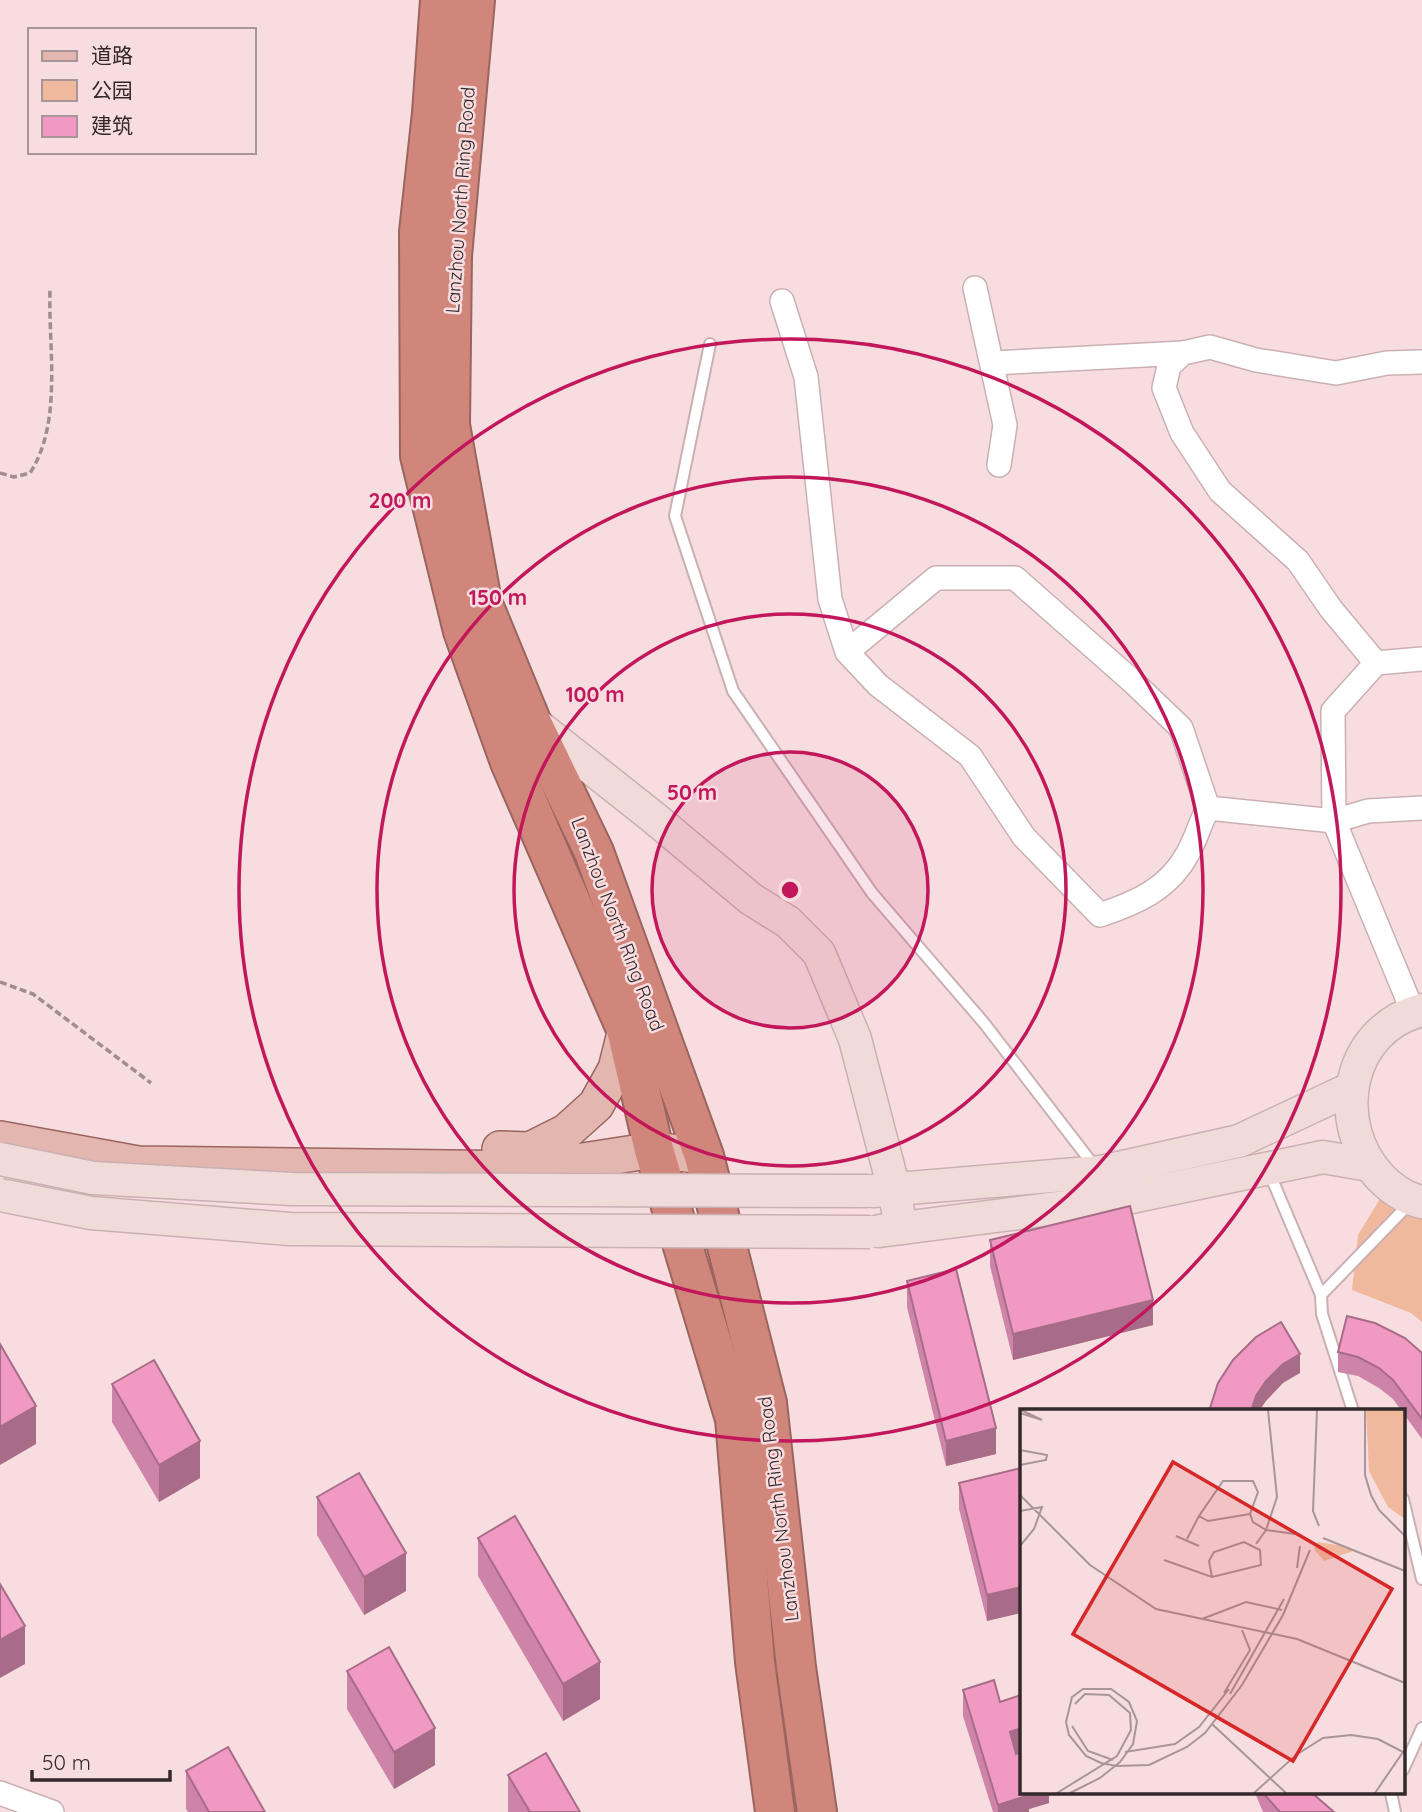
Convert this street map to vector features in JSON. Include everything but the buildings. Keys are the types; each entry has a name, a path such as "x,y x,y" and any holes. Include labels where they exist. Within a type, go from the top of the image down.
{"highway":[{"name":"Lanzhou North Ring Road","path":"440,0 449,117 452,256 450,425 482,602 531,721 594,852 704,1156 767,1403 796,1667 817,1812"},
{"name":"Lanzhou North Ring Road","path":"475,0 449,117 419,232 419,456 463,631 510,762 626,1029 654,1150 735,1419 755,1662 775,1812"}],"main road":[{"path":"531,721 653,817 751,899 789,922 819,953 855,1039 886,1230"},
{"path":"1418,1011 1391,1024 1373,1042 1360,1063 1352,1088 1350,1108 1359,1147 1369,1165 1388,1186 1418,1201"},
{"path":"0,1120 140,1144 530,1150 566,1132 596,1105 616,1069 626,1029"},
{"path":"0,1159 93,1178 292,1189 881,1190 1106,1187 1239,1141 1352,1088"},
{"path":"0,1139 138,1164 531,1169 654,1150 704,1156"},
{"path":"0,1195 91,1213 289,1229 886,1230 1106,1187 1267,1169 1323,1157 1369,1165"}],"street":[{"path":"975,288 1006,425 999,464"},
{"path":"782,301 806,377 830,599 847,652 878,685 970,756 1024,837 1100,915 1135,904 1165,883 1187,855 1208,808 1181,728 1015,578 936,578 847,652"},
{"path":"993,363 1183,353 1210,347 1256,360 1336,373 1387,363 1422,362"},
{"path":"1183,353 1169,366 1164,388 1182,433 1220,491 1298,561 1331,609 1376,663"},
{"path":"1418,1011 1334,821 1333,711 1376,663 1422,659"},
{"path":"1208,808 1334,821 1368,811 1422,808"},
{"path":"0,1793 52,1812"}],"lane":[{"path":"710,344 676,516 733,691 872,893 984,1023 1106,1187"},
{"path":"1267,1169 1321,1295 1322,1314 1352,1409"},
{"path":"1321,1295 1418,1201"},
{"path":"1404,1503 1422,1579"},
{"path":"1404,1768 1422,1728"},
{"path":"1392,1794 1395,1812"}],"path":[{"path":"0,473 14,477 30,473 39,459 51,404 50,289"},
{"path":"0,982 33,994 151,1083"}],"green space":[{"path":"1386,1189 1422,1189 1422,1322 1411,1313 1352,1290 1358,1235"}]}
